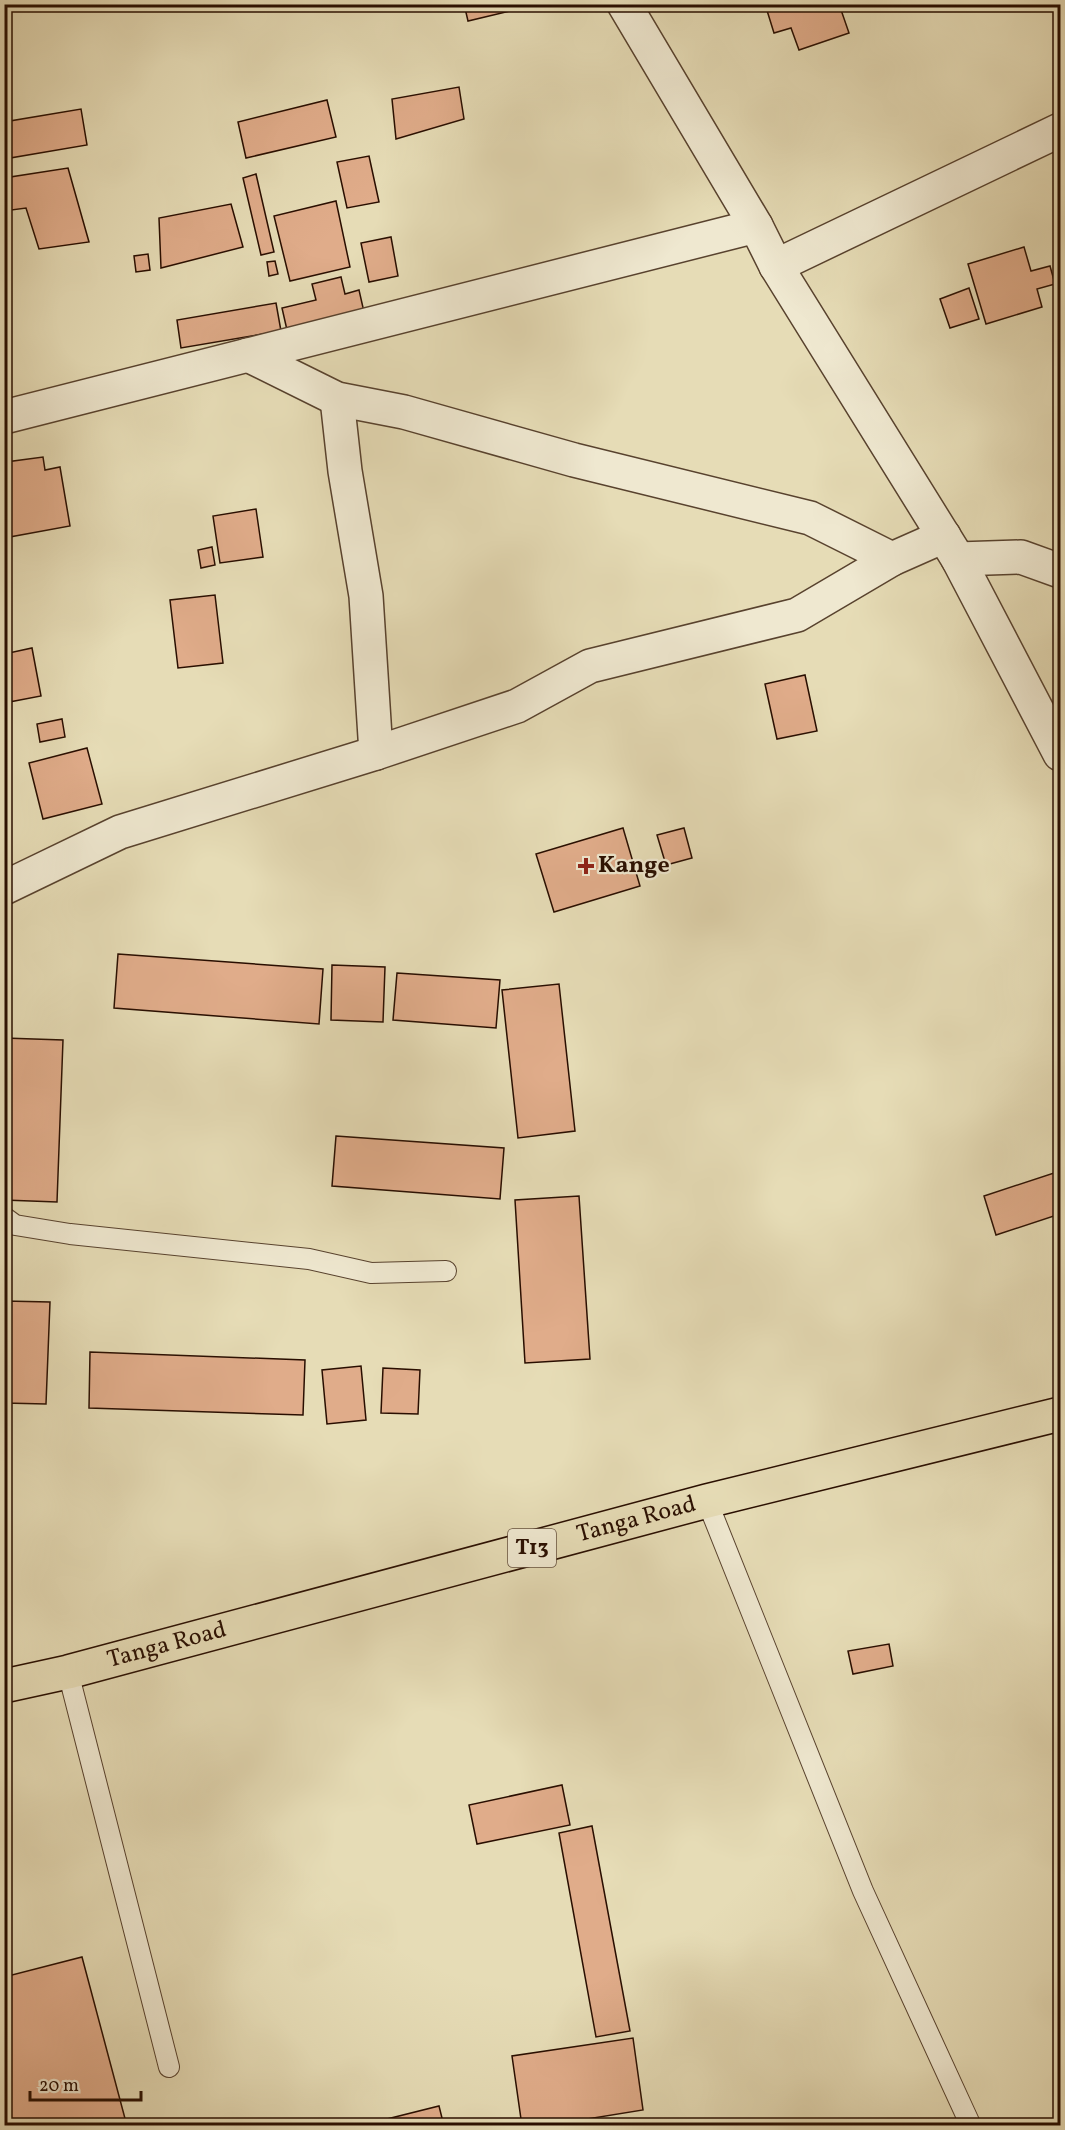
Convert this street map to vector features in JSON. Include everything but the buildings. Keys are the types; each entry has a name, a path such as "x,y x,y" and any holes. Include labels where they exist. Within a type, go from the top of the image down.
{"highway":[{"name":"Tanga Road","path":"4,1686 68,1672 707,1501 1060,1414"}],"street":[{"path":"624,4 756,226 776,266 951,548 1053,719 1060,754"},
{"path":"776,266 1060,130"},
{"path":"4,417 756,226"},
{"path":"248,355 337,399 404,412 574,460 810,518 892,559"},
{"path":"337,399 345,471 366,596 376,753"},
{"path":"4,888 120,832 376,753 517,706 590,666 797,615 892,559 951,548 1020,557 1060,571"}],"lane":[{"path":"4,1217 15,1224 70,1234 309,1259 371,1273 446,1271"},
{"path":"707,1501 863,1891 971,2126"},
{"path":"68,1672 169,2067"}],"place":[{"name":"Kange","path":"586,866"}]}
